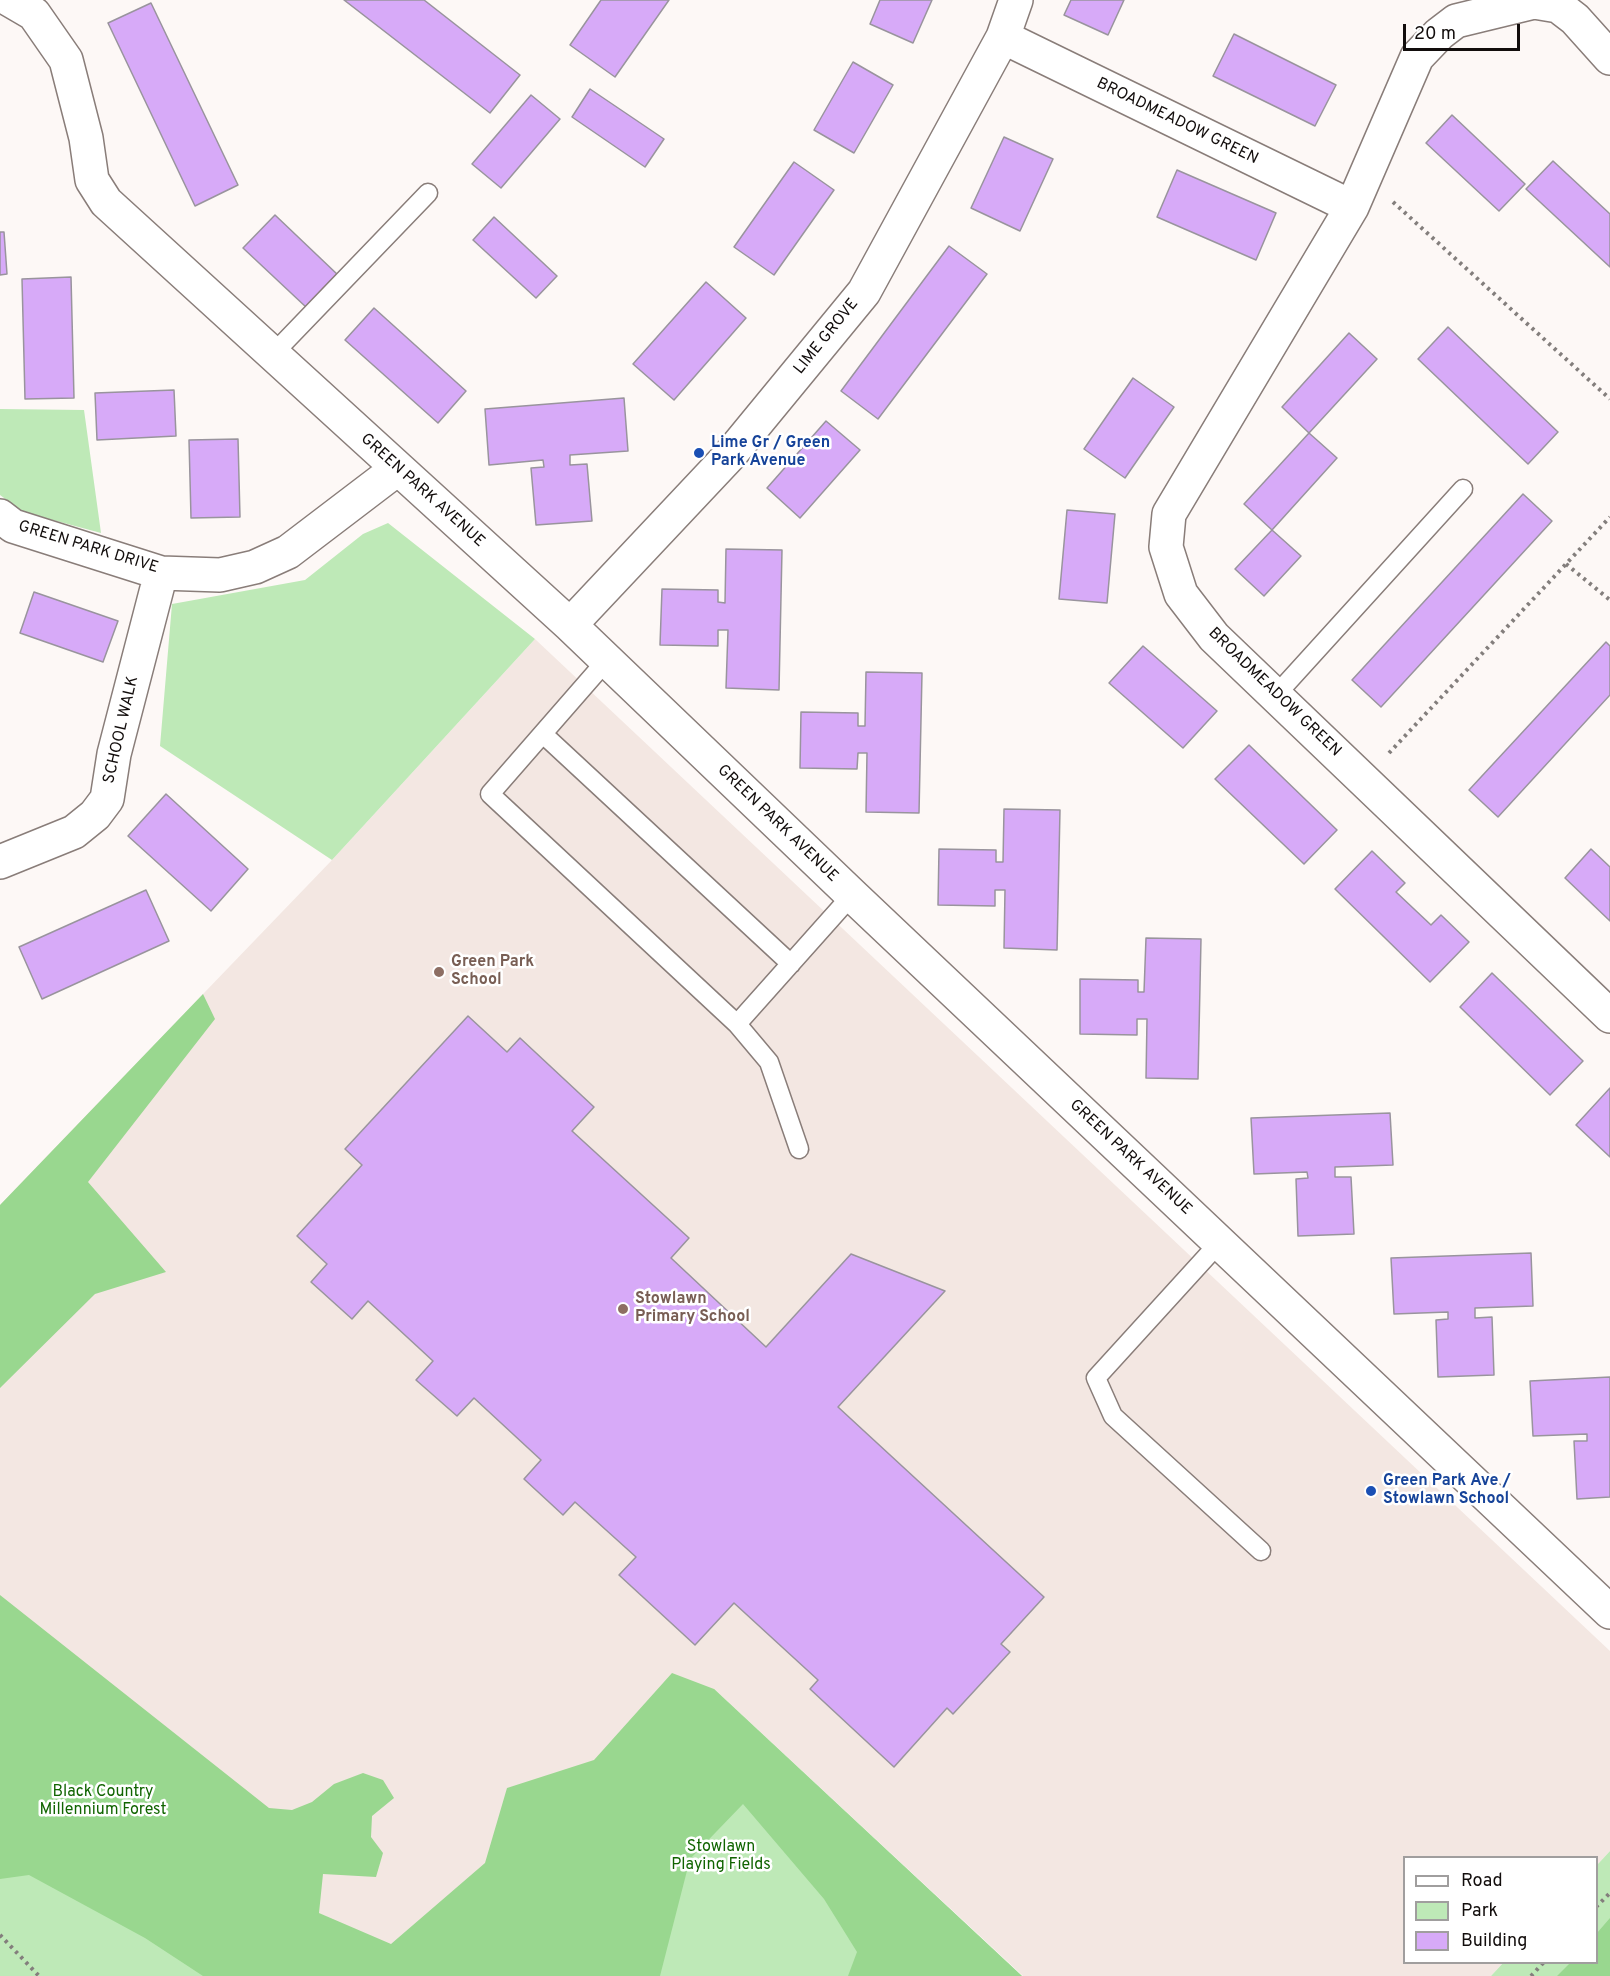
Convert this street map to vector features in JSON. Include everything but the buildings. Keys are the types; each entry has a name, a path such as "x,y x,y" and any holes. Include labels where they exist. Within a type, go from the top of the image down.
{"street":[{"name":"LIME GROVE","path":"570,625 730,455 864,292 1003,37 1016,0"},
{"name":"BROADMEADOW GREEN","path":"1610,58 1575,19 1558,6 1534,2 1456,21 1416,57 1352,207 1169,514 1166,547 1181,594 1214,637 1610,1017"},
{"name":"GREEN PARK AVENUE","path":"30,5 66,60 86,138 92,180 106,202 570,625 1610,1612"},
{"name":"BROADMEADOW GREEN","path":"1003,37 1352,207"},
{"name":"GREEN PARK DRIVE","path":"0,516 13,526 161,573 220,575 255,567 288,552 397,469"},
{"name":"SCHOOL WALK","path":"0,862 74,832 95,815 107,799 114,754 161,573"}],"lane":[{"path":"273,355 428,193"},
{"path":"1275,696 1463,489"},
{"path":"606,661 490,794 737,1024 769,1062 799,1149"},
{"path":"543,734 791,964"},
{"path":"737,1024 852,895"},
{"path":"1220,1243 1095,1378 1113,1416 1261,1551"}],"path":[{"path":"1366,177 1610,399"},
{"path":"1363,780 1610,517"},
{"path":"1566,564 1610,600"},
{"path":"1598,1905 1610,1893"},
{"path":"0,1935 39,1976"},
{"path":"1531,1976 1542,1964"}],"shaded area":[{"name":"Stowlawn Primary School","path":"535,639 1610,1651 1610,1851 1598,1864 1598,1856 1403,1856 1403,1964 1502,1964 1491,1976 1023,1976 715,1690 450,1976 0,1760 0,1205 332,860"}],"green space":[{"path":"0,409 84,410 101,533 23,512 0,495"},
{"path":"388,523 535,639 332,860 160,746 172,604 305,580 363,534"},
{"path":"203,994 215,1019 88,1182 166,1272 95,1294 0,1388 0,1205"},
{"name":"Black Country Millennium Forest","path":"0,1595 269,1808 292,1810 312,1802 334,1784 363,1773 383,1780 394,1798 372,1816 371,1837 383,1853 376,1877 323,1874 319,1913 391,1944 485,1863 507,1788 594,1760 672,1673 714,1689 1022,1976 848,1976 857,1952 824,1899 743,1804 690,1859 660,1976 203,1976 145,1938 29,1875 0,1879"},
{"name":"Stowlawn Playing Fields","path":"714,1689 1022,1976 450,1976"},
{"path":"0,1760 378,1976 0,1976"},
{"path":"1610,1851 1610,1976 1491,1976 1502,1964 1598,1964 1598,1864"},
{"path":"1610,1918 1610,1976 1557,1976 1569,1964 1598,1964 1598,1932"}],"place":[{"name":"Lime Gr / Green Park Avenue","path":"699,453"},
{"name":"Green Park School","path":"439,972"},
{"name":"Stowlawn Primary School","path":"623,1309"},
{"name":"Green Park Ave / Stowlawn School","path":"1371,1491"}]}
